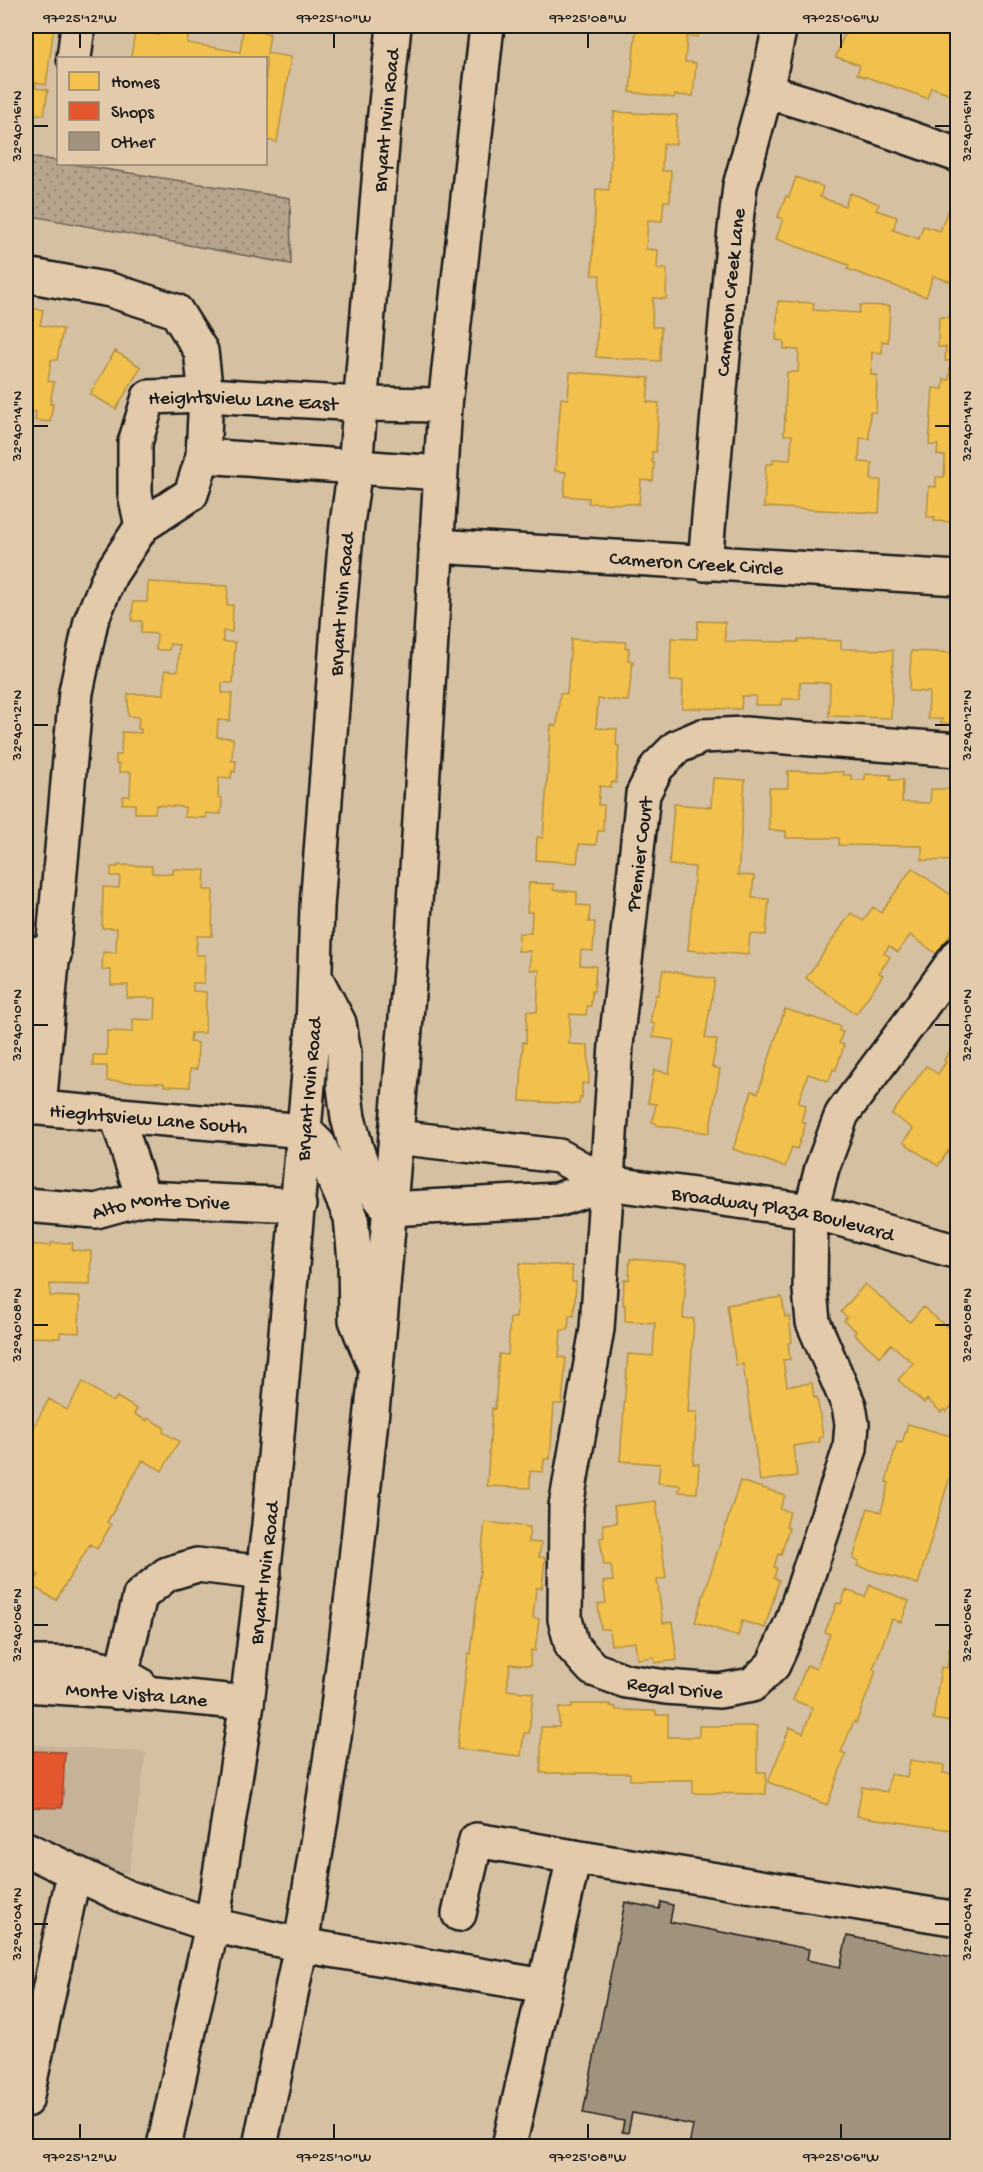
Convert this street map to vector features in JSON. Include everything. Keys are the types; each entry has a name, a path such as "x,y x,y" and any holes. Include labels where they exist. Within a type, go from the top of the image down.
{"main road":[{"path":"74,57 78,26"},
{"name":"Bryant Irvin Road","path":"164,2146 212,1925 247,1703 264,1573 305,1131 317,907 339,613 355,468 394,26"},
{"path":"261,2146 301,1945 337,1719 353,1587 376,1370 413,936 445,405 487,26"},
{"name":"Cameron Creek Lane","path":"705,564 730,274 740,186 766,91 780,26"},
{"path":"766,91 835,112 957,155"},
{"path":"26,275 110,290 176,311 201,351 206,395 203,456 191,494 142,526"},
{"name":"Heightsview Lane East","path":"142,526 135,494 135,443 149,397 206,395 360,404 445,405"},
{"path":"203,456 440,473"},
{"name":"Hieghtsview Lane South","path":"142,526 110,575 91,621 76,692 69,774 40,954 32,1107 305,1131"},
{"name":"Cameron Creek Circle","path":"436,546 957,578"},
{"name":"Premier Court","path":"607,1184 616,1045 643,794 657,767 676,747 702,736 745,734 957,750"},
{"path":"811,1211 822,1168 842,1114 957,955"},
{"path":"315,977 339,1023 344,1053 344,1086 348,1118 357,1150 369,1184 389,1209"},
{"path":"117,1116 142,1197"},
{"path":"305,1131 319,1145 351,1217 355,1261 356,1320 376,1370"},
{"name":"Broadway Plaza Boulevard","path":"396,1137 559,1156 607,1184 811,1211 957,1252"},
{"name":"Broadway Plaza Boulevard","path":"389,1209 557,1200 607,1184"},
{"name":"Regal Drive","path":"607,1184 597,1329 566,1506 565,1619 572,1646 592,1669 626,1681 666,1688 719,1691 752,1685 773,1665 792,1622 849,1449 852,1424 849,1406 813,1322 810,1290 811,1211"},
{"name":"Alto Monte Drive","path":"26,1205 96,1211 142,1197 299,1205"},
{"path":"26,1663 78,1663 119,1682 140,1596 167,1574 197,1566 264,1573"},
{"name":"Monte Vista Lane","path":"26,1685 119,1682 155,1694 247,1703"},
{"path":"459,1914 476,1840 957,1919"},
{"path":"26,1849 126,1897 212,1925 301,1945 545,1986"},
{"path":"509,2146 574,1857"},
{"path":"26,2100 74,1872"}],"shaded area":[{"path":"26,156 57,161 57,165 78,165 290,198 291,264 26,215"},
{"path":"26,1744 146,1752 129,1873 26,1867"}],"building: Homes":[{"path":"26,26 54,27 46,85 36,83 35,88 48,90 44,115 26,112"},
{"path":"161,26 190,26 187,43 240,52 243,30 270,34 267,53 291,57 277,142 267,140 267,57 131,57 135,31 159,35"},
{"path":"636,26 698,26 698,37 687,36 685,62 696,63 693,96 675,95 674,98 630,92"},
{"path":"847,26 958,26 958,87 954,95 931,87 927,98 857,74 860,65 836,57"},
{"path":"614,112 677,115 676,144 663,144 662,171 671,171 670,201 664,201 662,221 648,220 646,249 658,250 657,269 667,269 666,299 653,298 652,327 661,327 660,361 596,357 600,275 592,275 596,189 609,190"},
{"path":"796,177 823,187 820,197 845,206 850,193 879,204 876,210 897,217 893,230 919,239 923,226 940,231 947,212 958,216 958,284 933,276 926,297 847,269 849,265 776,239 783,219 778,217 786,196 789,197"},
{"path":"778,301 814,303 813,310 859,313 860,305 890,306 888,342 882,341 882,353 872,352 871,375 877,375 876,412 870,412 869,439 860,438 859,462 872,463 871,480 881,480 879,513 764,507 766,464 773,464 773,459 790,460 792,435 784,435 787,372 798,372 799,350 784,349 784,341 776,340"},
{"path":"26,308 43,310 40,325 63,329 57,360 51,360 48,381 54,382 50,422 35,420 36,412 26,411"},
{"path":"939,317 958,318 956,522 934,521 935,517 927,517 929,486 936,487 936,477 944,477 945,456 937,455 938,445 929,445 933,388 943,389 944,379 949,380 951,361 945,361 946,347 938,347"},
{"path":"115,351 141,367 116,409 90,394"},
{"path":"570,372 649,378 647,402 659,403 656,452 652,452 653,481 641,480 639,504 588,503 589,498 564,496 566,472 555,471 561,398 568,399"},
{"path":"148,582 228,586 227,605 233,605 232,632 223,631 223,642 235,642 233,683 222,683 222,693 232,693 230,721 218,720 217,737 233,738 232,761 236,761 235,772 232,771 231,778 219,777 218,797 222,798 221,814 206,813 206,818 184,817 185,807 156,805 155,813 135,813 135,804 122,804 123,796 130,796 131,772 119,772 119,764 116,764 116,755 121,755 122,732 141,733 141,729 138,729 139,717 128,716 128,694 164,694 165,670 178,671 179,645 170,644 169,650 156,650 157,634 141,633 142,621 132,621 133,602 147,602"},
{"path":"698,621 725,622 725,641 798,642 798,639 841,641 841,649 893,650 891,718 829,716 830,683 800,682 800,699 782,699 782,705 755,705 756,696 742,696 741,709 682,708 683,681 670,681 671,638 697,639"},
{"path":"571,639 626,642 625,648 629,648 628,660 633,661 628,701 598,699 596,728 617,729 616,745 619,746 616,783 612,782 611,787 600,786 598,805 604,805 603,831 598,831 596,845 579,844 577,863 536,860 537,837 543,838 551,725 557,726 560,693 567,694"},
{"path":"911,651 958,653 958,724 941,723 942,719 928,719 929,692 909,691"},
{"path":"788,771 843,772 843,775 851,775 851,780 865,780 865,774 891,775 890,780 903,780 902,802 930,803 931,789 958,789 958,861 922,860 922,846 839,845 839,838 786,838 786,831 769,830 769,788 788,788"},
{"path":"713,778 745,780 738,875 754,876 752,898 769,899 766,935 750,934 748,955 688,950 695,867 669,865 674,804 711,807"},
{"path":"118,865 152,866 152,873 173,874 173,869 205,870 204,890 213,890 212,936 197,936 196,955 205,955 204,983 193,983 193,991 206,992 205,1033 191,1033 190,1042 198,1043 197,1069 190,1069 190,1087 164,1086 164,1083 107,1081 107,1066 93,1066 93,1055 107,1055 107,1031 133,1032 133,1019 155,1020 156,998 127,998 128,985 111,985 111,970 102,970 103,952 116,953 117,928 102,928 103,887 119,888 120,876 111,876 111,867 118,867"},
{"path":"912,868 958,900 958,915 954,920 958,923 937,954 910,935 898,952 889,946 884,953 890,957 879,973 883,975 856,1014 806,978 851,913 863,921 873,907 881,913"},
{"path":"529,883 554,884 553,890 577,892 577,905 590,906 589,922 595,922 593,951 581,950 580,965 596,966 591,1006 587,1006 586,1015 570,1014 569,1044 588,1045 589,1084 582,1083 582,1098 579,1104 520,1101 527,1011 537,1012 539,970 530,970 530,951 518,951 519,933 531,933 532,912 527,912"},
{"path":"663,970 715,979 705,1038 717,1040 712,1067 720,1069 709,1133 656,1125 652,1122 656,1104 648,1103 654,1070 669,1073 674,1040 653,1037 655,1024 650,1023 655,995 658,995"},
{"path":"785,1009 840,1026 839,1031 843,1032 839,1043 844,1045 836,1070 833,1069 829,1081 808,1074 798,1103 806,1105 801,1121 806,1123 797,1149 792,1147 785,1167 733,1149 752,1091 758,1093"},
{"path":"958,1040 958,1137 938,1166 903,1142 913,1129 892,1114 926,1066 938,1074 946,1062 944,1060"},
{"path":"26,1239 30,1240 30,1244 51,1246 51,1243 73,1243 72,1250 91,1251 90,1285 50,1284 50,1296 80,1297 79,1333 60,1332 60,1338 27,1337"},
{"path":"630,1259 687,1263 683,1318 694,1319 688,1412 697,1412 693,1464 699,1464 697,1493 679,1492 680,1485 658,1483 660,1464 620,1461 628,1354 653,1356 655,1323 625,1321 624,1280 629,1280"},
{"path":"520,1263 572,1266 572,1282 576,1282 574,1316 569,1315 568,1330 561,1330 559,1357 566,1358 562,1404 554,1404 550,1459 544,1459 543,1472 530,1471 530,1488 487,1486 492,1408 495,1409 499,1354 508,1355 510,1318 516,1318"},
{"path":"865,1284 910,1322 923,1307 958,1336 958,1399 946,1412 944,1409 941,1412 927,1399 924,1403 898,1380 913,1363 891,1344 880,1357 854,1334 856,1331 844,1321 847,1317 841,1312"},
{"path":"782,1297 785,1317 789,1316 792,1342 788,1343 790,1359 783,1360 787,1386 812,1383 814,1398 817,1397 823,1437 819,1438 820,1442 793,1446 797,1476 760,1481 743,1364 736,1365 727,1305"},
{"path":"83,1382 113,1402 117,1397 137,1409 134,1414 147,1421 148,1418 165,1428 163,1432 179,1441 162,1471 143,1460 107,1522 111,1525 97,1549 90,1544 56,1600 32,1586 39,1575 26,1567 26,1421 34,1426 49,1399 67,1410"},
{"path":"908,1424 958,1438 958,1449 918,1584 857,1566 859,1561 853,1559 868,1508 881,1512 889,1483 886,1482 897,1442 902,1443"},
{"path":"740,1481 785,1495 780,1509 790,1512 786,1527 789,1528 781,1555 778,1554 774,1567 777,1568 774,1578 779,1580 765,1628 742,1621 738,1636 695,1622"},
{"path":"656,1501 666,1578 657,1580 663,1623 672,1622 677,1660 655,1663 654,1657 637,1659 635,1642 611,1645 609,1629 601,1629 598,1604 606,1603 603,1582 613,1581 611,1565 604,1565 600,1538 604,1537 603,1524 617,1523 614,1506"},
{"path":"485,1522 530,1527 528,1542 541,1543 539,1557 545,1558 542,1588 536,1588 533,1618 539,1619 535,1651 531,1650 530,1666 510,1664 507,1690 533,1693 529,1733 524,1733 521,1756 457,1749 468,1654 471,1654"},
{"path":"870,1585 909,1601 901,1622 892,1619 873,1669 876,1671 856,1723 854,1721 841,1752 846,1754 827,1805 768,1782 790,1727 803,1733 813,1708 793,1700 807,1665 816,1669 830,1634 825,1632 837,1603 841,1604 846,1590 865,1597"},
{"path":"949,1649 958,1650 958,1723 933,1719 941,1667 947,1668"},
{"path":"572,1704 610,1704 616,1707 616,1710 656,1711 656,1715 668,1715 668,1737 699,1737 699,1726 757,1726 757,1772 766,1772 766,1794 693,1793 693,1780 630,1780 630,1773 541,1773 541,1727 559,1727 559,1708 572,1708"},
{"path":"910,1760 944,1765 943,1773 958,1775 958,1831 857,1816 862,1787 887,1792 890,1774 907,1777"}],"building: Shops":[{"path":"26,1751 65,1752 62,1808 26,1807"}],"building: Other":[{"path":"625,1902 659,1909 661,1902 673,1905 670,1922 809,1949 807,1960 840,1967 847,1936 958,1958 958,2146 689,2146 693,2125 632,2113 628,2133 622,2132 624,2121 583,2113"}]}
